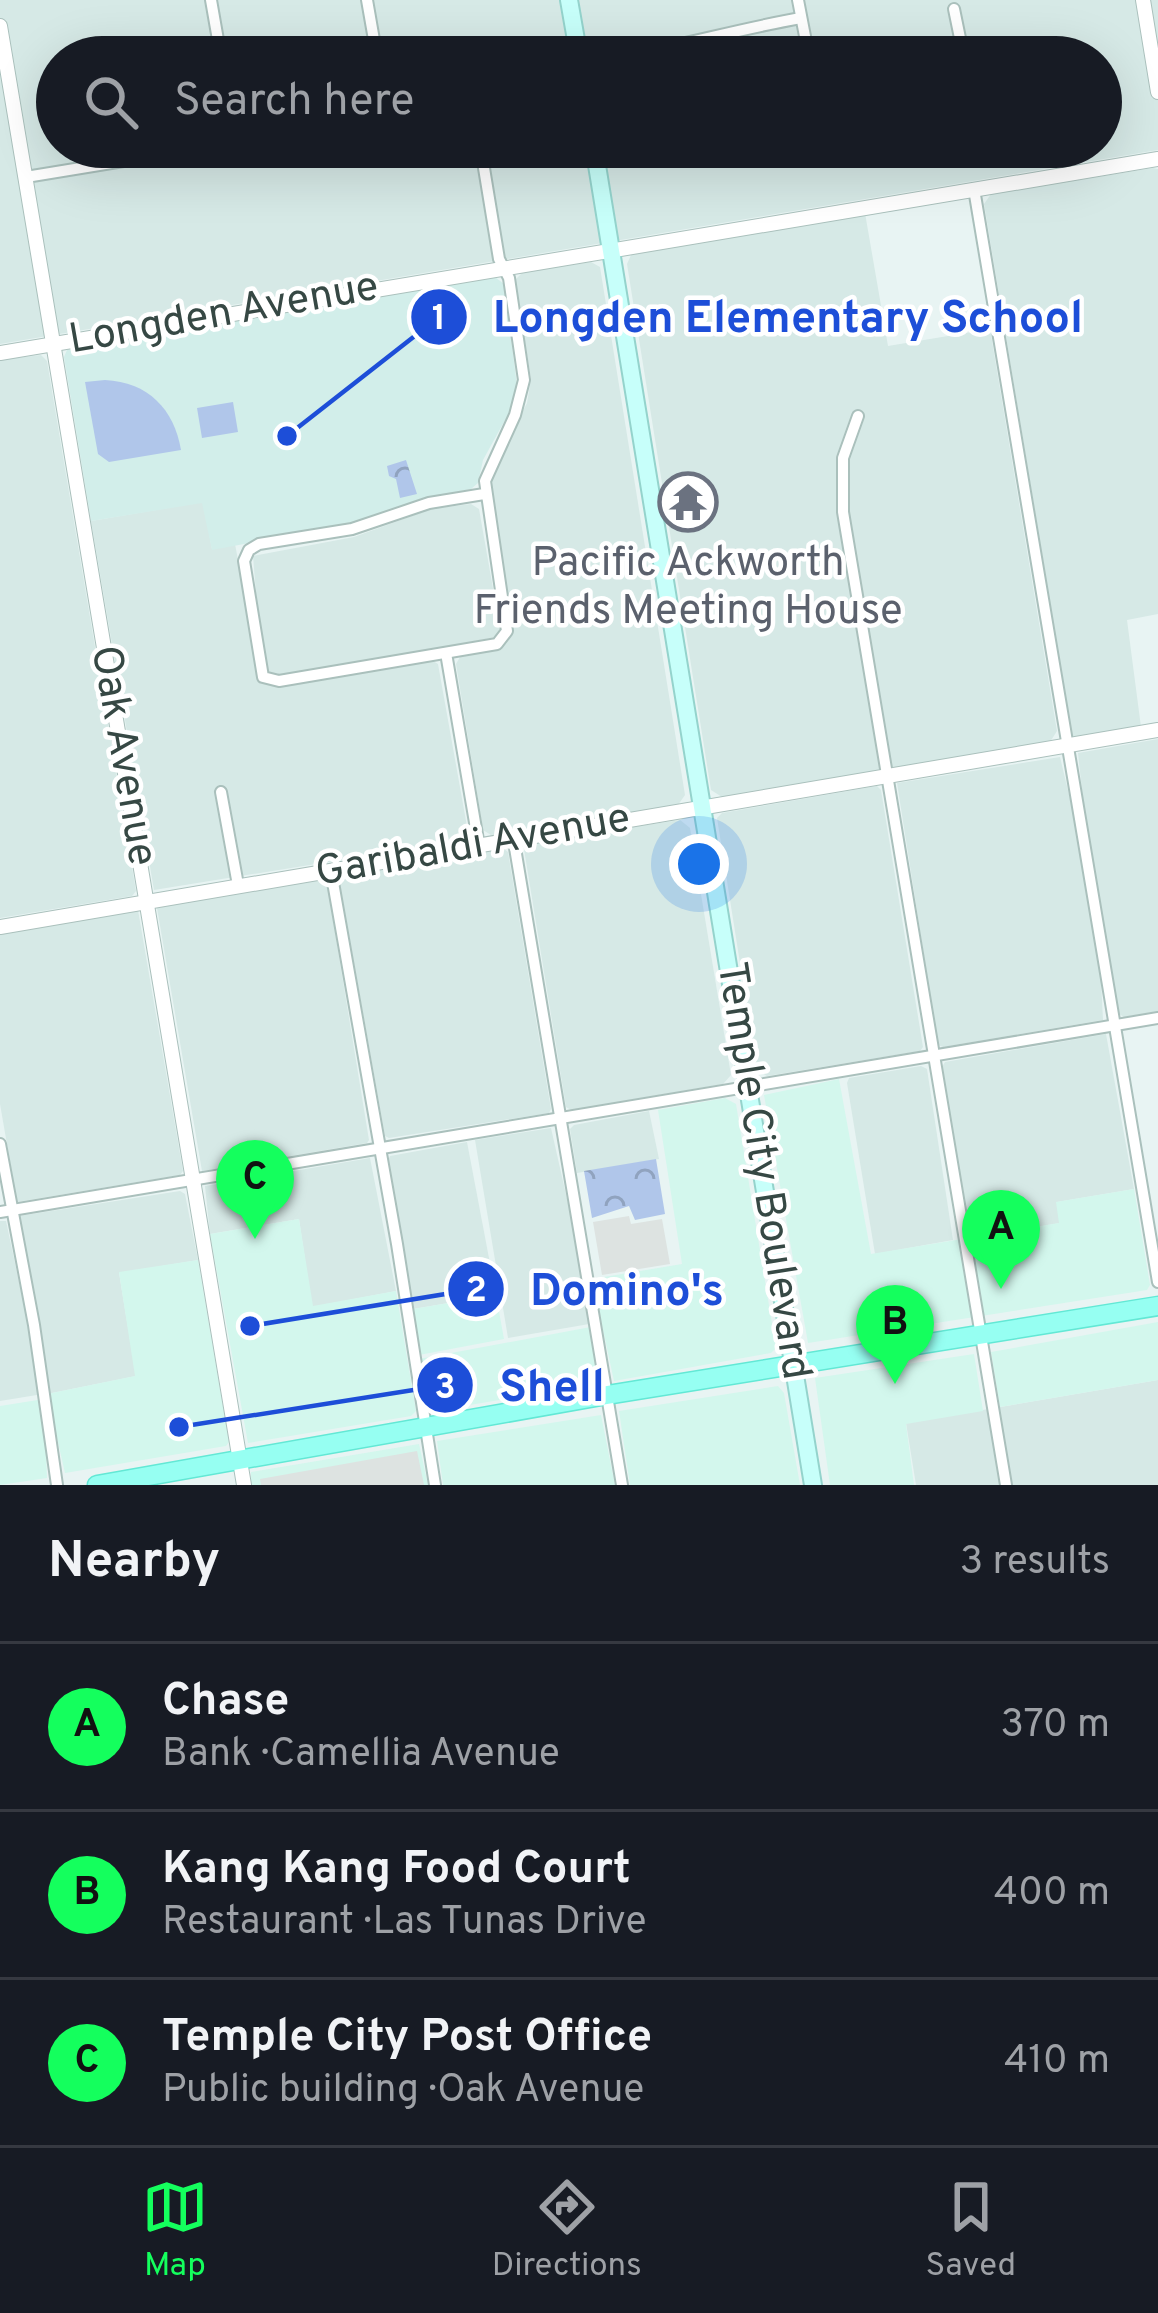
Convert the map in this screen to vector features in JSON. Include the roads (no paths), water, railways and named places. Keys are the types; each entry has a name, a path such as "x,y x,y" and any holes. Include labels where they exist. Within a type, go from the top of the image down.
{"main road":[{"path":"569,0 575,36"},
{"name":"Temple City Boulevard","path":"598,168 813,1485"},
{"path":"97,1485 607,1395 1158,1306"}],"street":[{"path":"211,0 217,36"},
{"path":"367,0 373,36"},
{"path":"798,0 805,36"},
{"path":"1143,0 1158,92"},
{"path":"954,9 960,36"},
{"path":"710,36 801,18"},
{"name":"Oak Avenue","path":"0,26 244,1485"},
{"name":"Longden Avenue","path":"1122,165 1158,159"},
{"path":"26,177 81,168"},
{"path":"484,168 509,280 524,380 515,415 488,467 484,494 507,631 497,644 266,680 244,561 249,550 259,544 352,530 429,503 484,494"},
{"name":"Longden Avenue","path":"0,352 1103,168"},
{"path":"974,189 1158,1282"},
{"path":"858,416 843,458 843,512 1006,1485"},
{"path":"446,653 479,846"},
{"name":"Garibaldi Avenue","path":"0,926 1158,730"},
{"path":"220,792 238,885"},
{"path":"514,842 622,1485"},
{"path":"332,871 435,1485"},
{"path":"5,1211 1158,1018"},
{"path":"0,1144 5,1211 34,1324 57,1485"}],"place":[{"name":"Longden Elementary School","path":"287,436"},
{"name":"Pacific Ackworth Friends Meeting House","path":"688,502"},
{"name":"Temple City Post Office","path":"255,1239"},
{"name":"Chase","path":"1001,1289"},
{"name":"Domino's","path":"250,1326"},
{"name":"Kang Kang Food Court","path":"895,1384"},
{"name":"Shell","path":"179,1427"}]}
